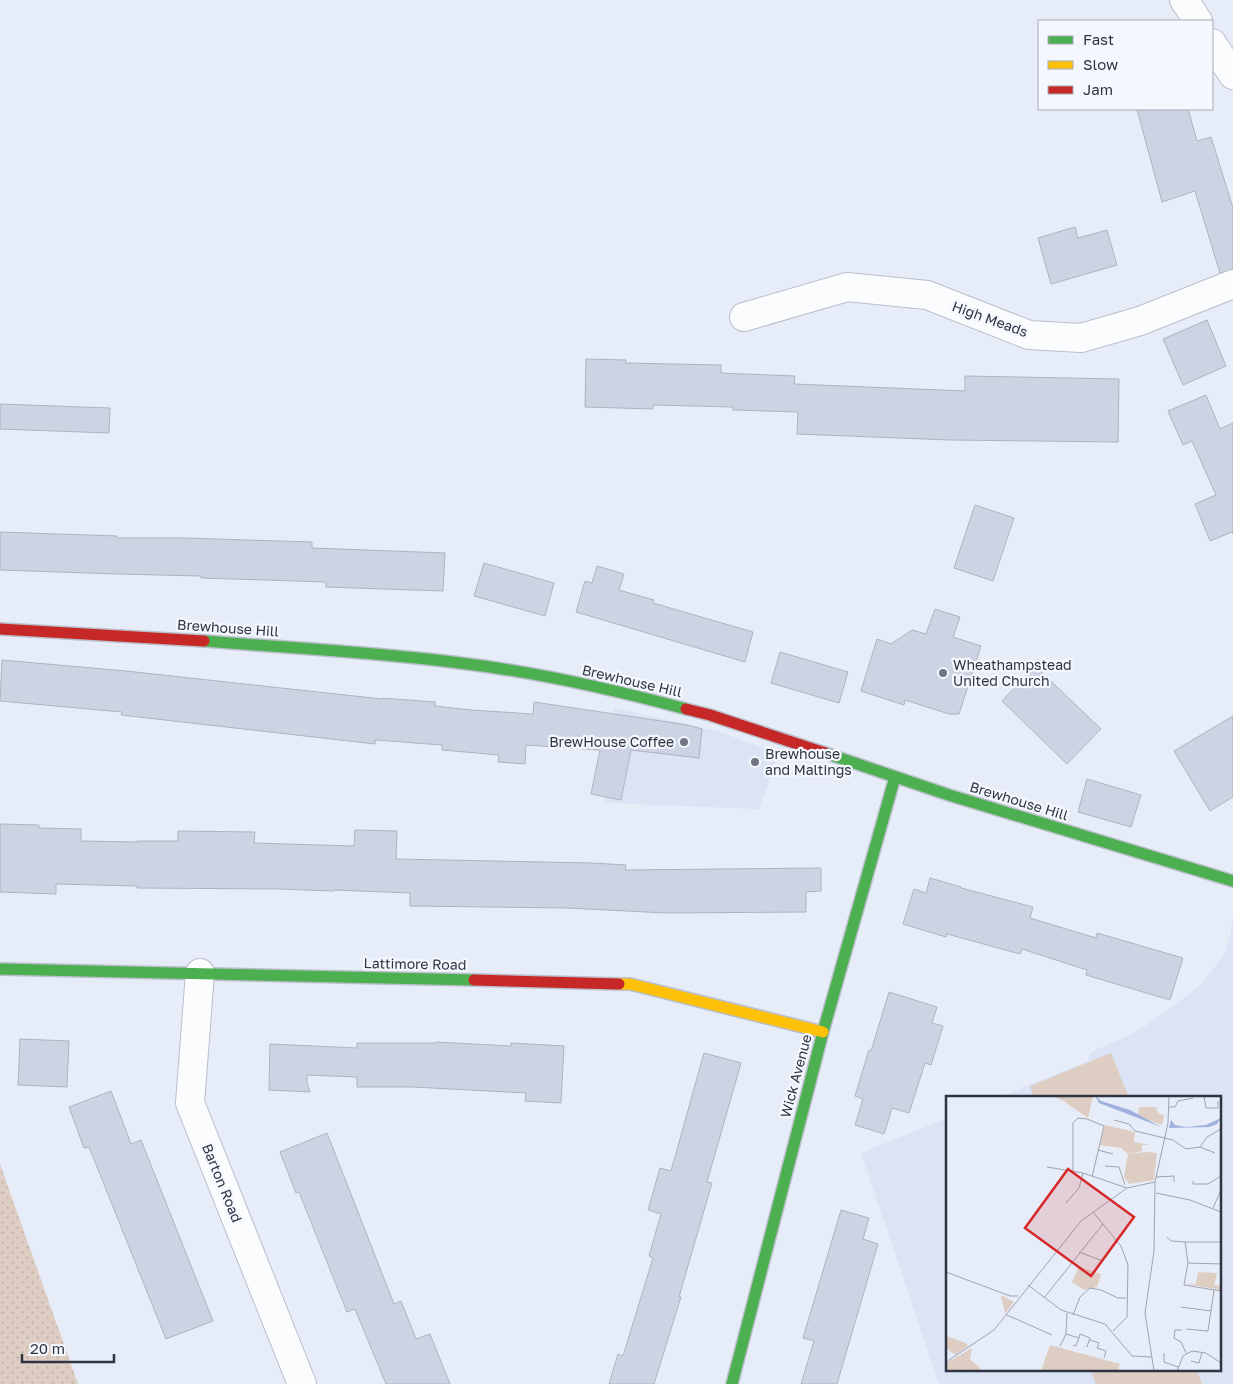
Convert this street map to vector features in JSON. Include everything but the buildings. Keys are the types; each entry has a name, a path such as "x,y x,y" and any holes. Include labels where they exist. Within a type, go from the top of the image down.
{"street":[{"path":"1184,0 1197,20"},
{"path":"1213,45 1233,75"},
{"name":"High Meads","path":"744,318 847,287 927,295 1029,334 1081,338 1140,321 1233,284"},
{"name":"Brewhouse Hill","path":"0,629 180,639 372,654 461,663 538,675 650,699 710,715 984,806 1233,881"},
{"name":"Wick Avenue","path":"732,1384 823,1032 895,776"},
{"name":"Lattimore Road","path":"0,968 630,984 823,1032"},
{"name":"Barton Road","path":"200,973 190,1103 302,1384"}],"shaded area":[{"path":"614,708 716,731 779,753 759,809 604,803"},
{"path":"1233,914 1233,1384 939,1384 861,1153 946,1118 946,1372 1220,1372 1220,1096 1002,1096 1088,1061 1091,1052 1128,1036 1145,1026 1203,982 1225,954"},
{"path":"1111,1053 1128,1096 1033,1096 1030,1086"},
{"path":"0,1164 78,1384 0,1384"},
{"path":"1092,1372 1198,1372 1202,1384 1096,1384"}],"traffic: fast":[{"path":"204,641 428,659 517,671 574,682 686,709"},
{"path":"825,753 949,795 1233,881"},
{"path":"732,1384 823,1032 895,777"},
{"path":"0,969 474,980"}],"traffic: slow":[{"path":"619,984 630,984 823,1032"}],"traffic: jam":[{"path":"0,629 204,641"},
{"path":"686,709 710,715 825,753"},
{"path":"474,980 619,984"}],"place":[{"name":"Wheathampstead United Church","path":"943,673"},
{"name":"BrewHouse Coffee","path":"684,742"},
{"name":"Brewhouse and Maltings","path":"755,762"}]}
